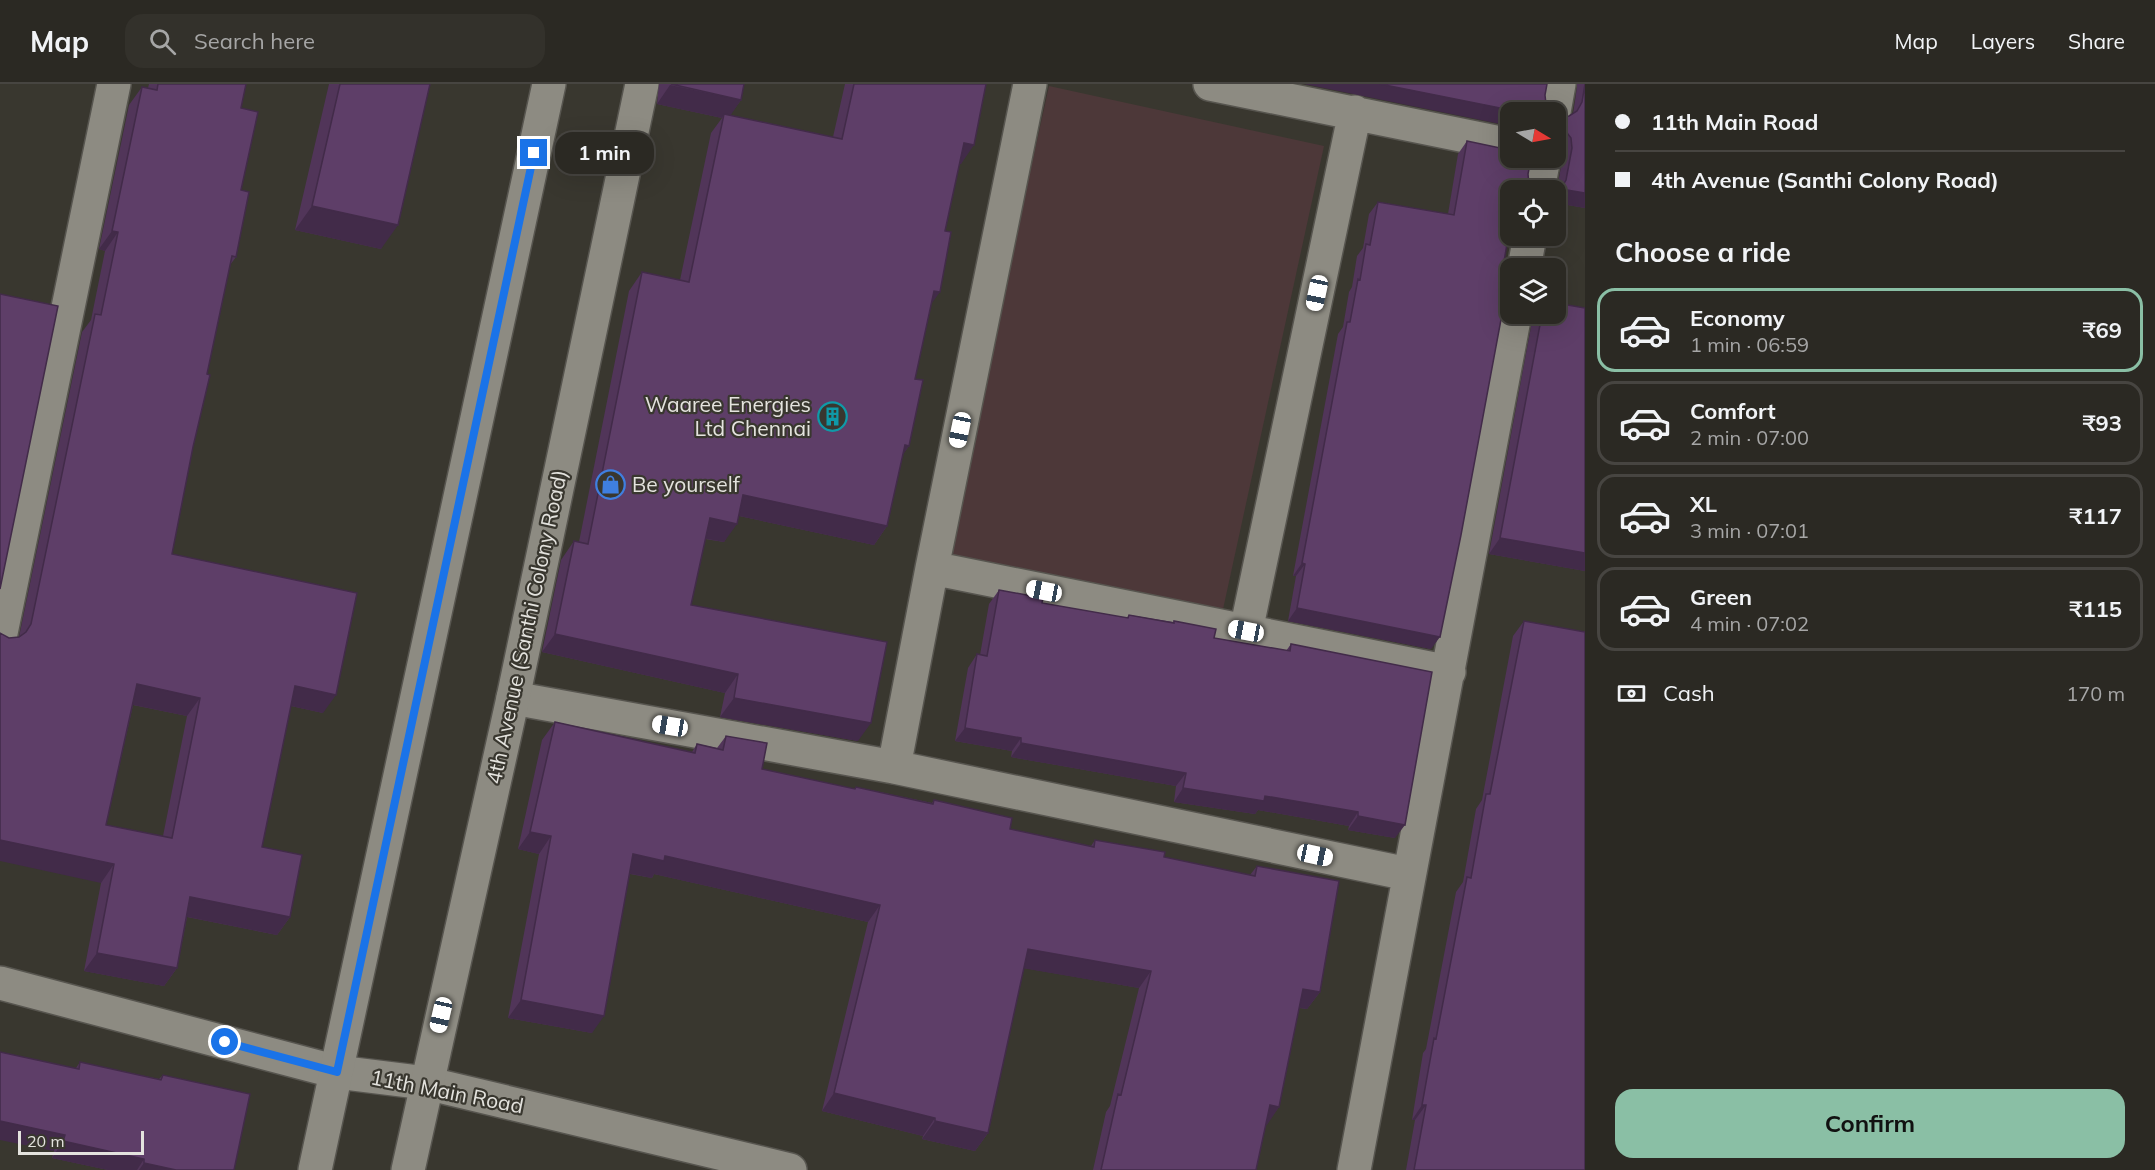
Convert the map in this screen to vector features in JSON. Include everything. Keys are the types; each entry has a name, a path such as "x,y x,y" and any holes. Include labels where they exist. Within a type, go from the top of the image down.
{"street":[{"path":"0,638 114,84"},
{"path":"315,1170 549,84"},
{"name":"4th Avenue (Santhi Colony Road)","path":"408,1170 513,698 642,84"},
{"path":"894,767 1030,84"},
{"path":"1210,84 1500,143"},
{"path":"1556,102 1560,84"},
{"path":"1246,631 1354,112"},
{"path":"1354,1170 1513,324"},
{"path":"932,568 1449,672"},
{"path":"513,698 894,767 1408,874"},
{"name":"11th Main Road","path":"0,983 337,1072 426,1083 790,1170"}],"shaded area":[{"path":"1049,86 1324,146 1215,646 939,586"}],"building":[{"path":"158,84 246,84 241,108 258,112 241,190 249,192 236,257 232,256 207,374 210,375 172,554 357,593 336,695 295,686 262,847 302,855 290,917 190,897 177,968 97,953 114,864 0,840 0,633 9,638 19,637 31,624 95,314 101,315 118,232 112,231 142,87 157,90","holes":["137,684 200,698 172,838 106,825"]},
{"path":"340,84 430,84 398,225 312,206"},
{"path":"671,84 744,84 741,100"},
{"path":"854,84 986,84 974,145 964,143 945,231 951,232 940,292 934,291 915,379 923,380 909,446 905,445 887,526 743,495 737,524 710,518 691,605 887,642 871,723 734,698 738,674 555,634 574,541 588,544 642,272 689,282 724,114 842,139"},
{"path":"1380,84 1547,84 1546,102 1500,102 1500,108"},
{"path":"1585,84 1585,193 1566,190 1572,148 1571,138 1566,131 1566,116 1577,111 1582,102"},
{"path":"1467,141 1500,148 1500,168 1529,168 1529,180 1500,180 1500,246 1507,246 1505,258 1500,258 1500,324 1440,637 1297,608 1305,564 1302,563 1347,322 1350,322 1366,244 1370,245 1378,202 1454,215"},
{"path":"0,294 58,306 0,589"},
{"path":"1566,305 1585,308 1585,553 1500,538 1540,324 1566,324"},
{"path":"999,590 1043,598 1042,603 1128,618 1129,615 1216,629 1214,638 1290,651 1291,644 1432,672 1405,825 1358,816 1358,812 1265,796 1264,801 1183,788 1186,773 1021,743 1021,738 965,728 977,654 987,656"},
{"path":"1524,621 1585,632 1585,1170 1414,1170 1426,1105 1422,1105 1434,1038 1436,1039 1467,877 1471,878 1486,794 1490,794"},
{"path":"555,722 695,753 697,744 723,750 726,736 767,743 762,769 933,804 934,800 1012,818 1010,829 1094,847 1095,840 1165,852 1164,857 1255,876 1257,866 1339,881 1320,992 1303,989 1279,1107 1270,1105 1256,1170 1101,1170 1118,1094 1121,1095 1151,971 1028,949 988,1133 834,1093 880,905 665,856 664,861 633,854 604,1016 521,1000 551,836 530,832"},
{"path":"0,1052 79,1069 80,1062 161,1080 163,1075 250,1094 234,1170 176,1170 144,1163 144,1159 63,1141 65,1135 0,1121"}],"place":[{"name":"Waaree Energies Ltd Chennai","path":"832,417"},
{"name":"Be yourself","path":"611,485"}],"route":[{"path":"225,1042 337,1072 534,153"}]}
